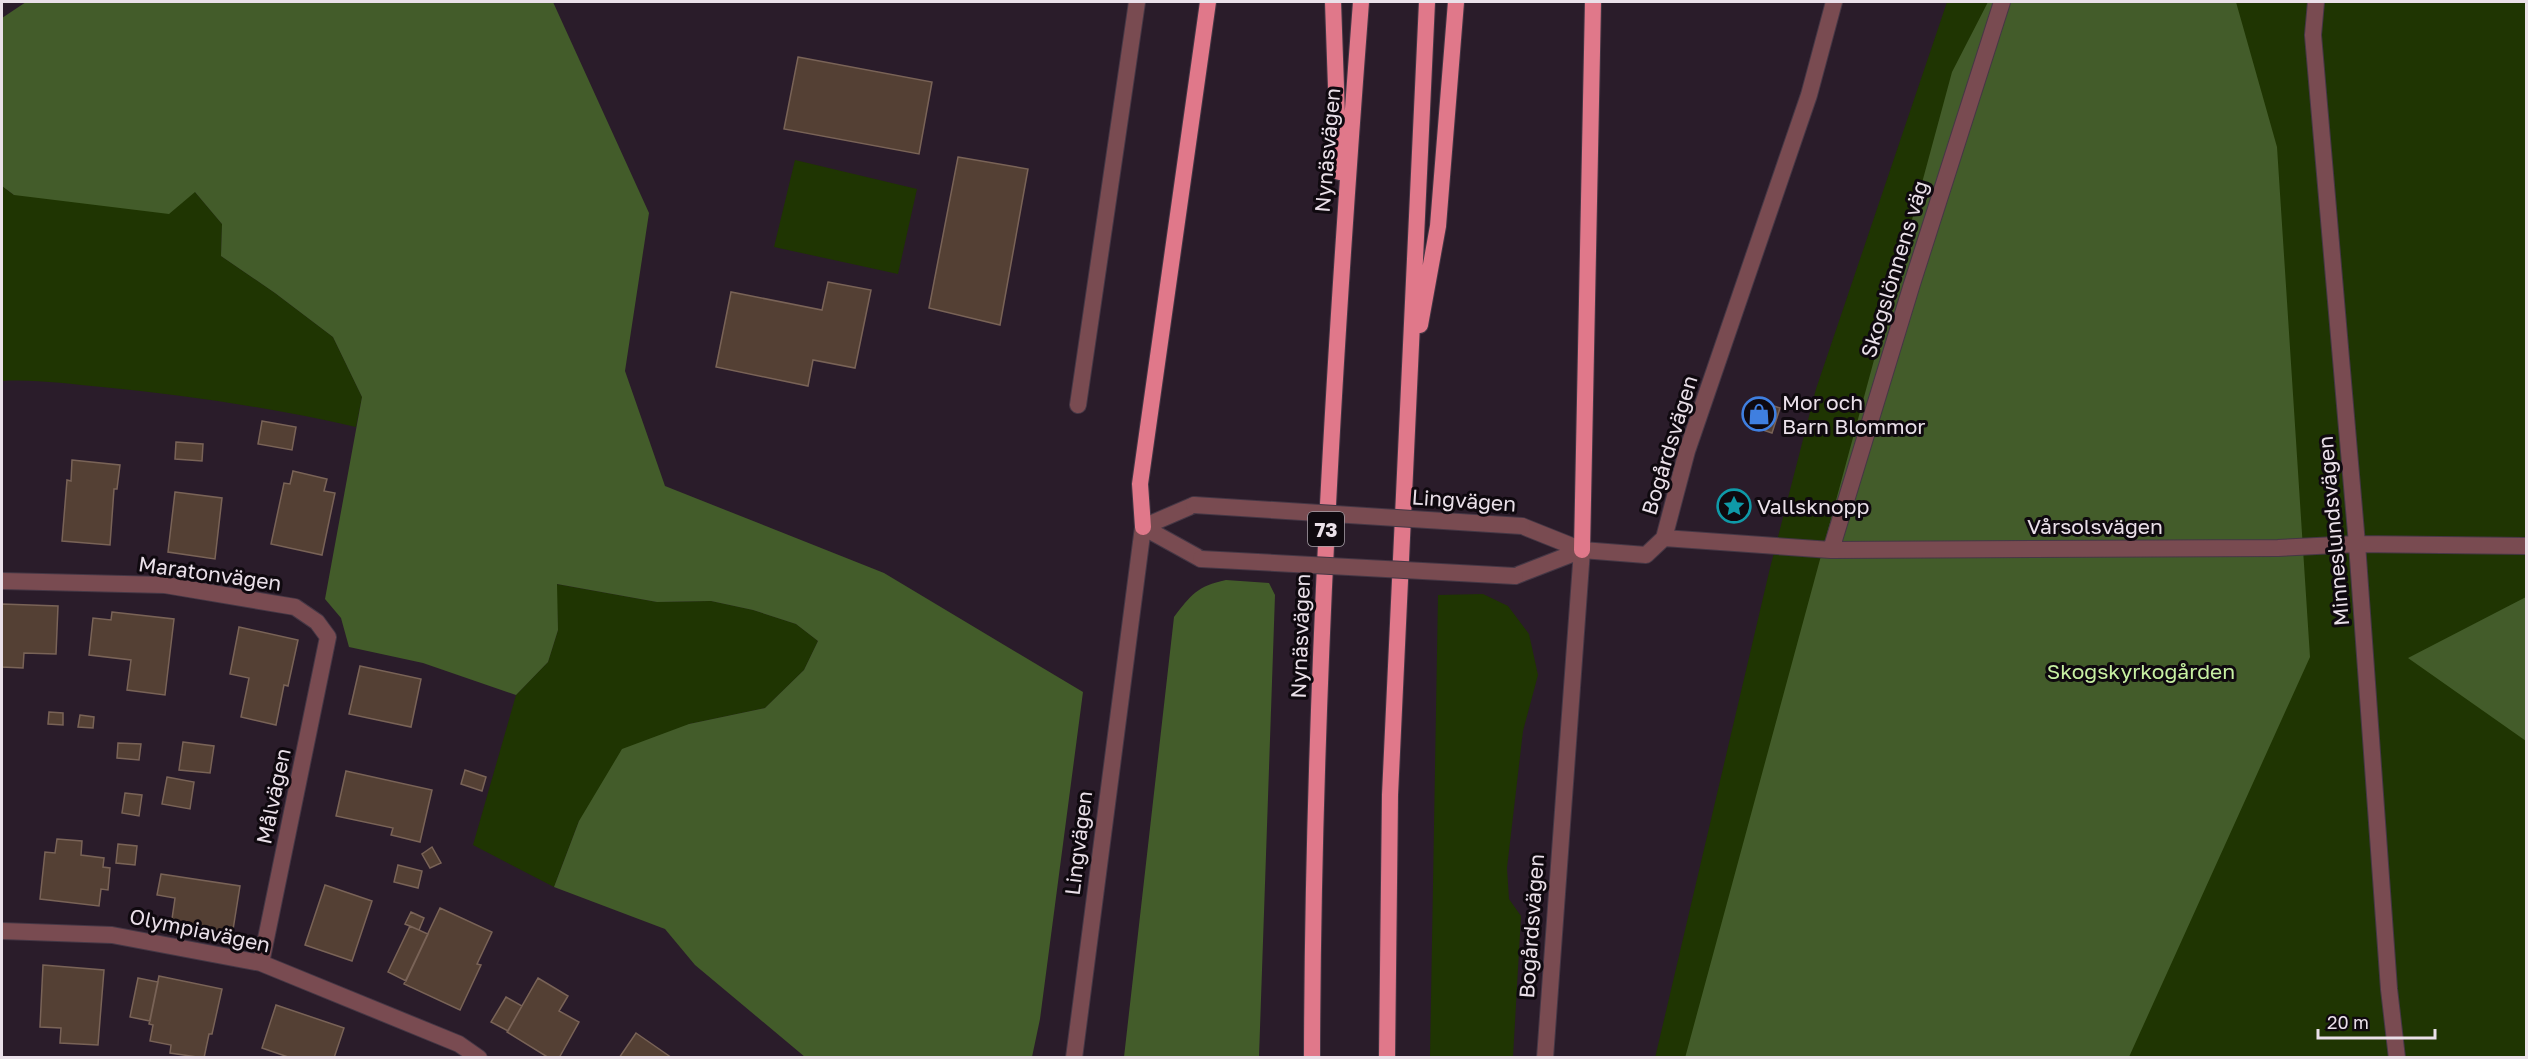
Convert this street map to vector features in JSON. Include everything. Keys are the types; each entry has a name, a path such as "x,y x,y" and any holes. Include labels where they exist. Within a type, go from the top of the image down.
{"highway":[{"path":"1143,527 1140,484 1208,2"},
{"path":"1333,2 1341,254"},
{"name":"Nynäsvägen","path":"1312,1058 1323,598 1341,254 1361,2"},
{"path":"1387,1058 1390,795 1427,2"},
{"path":"1408,385 1438,225 1456,2"},
{"path":"1582,550 1593,2"}],"street":[{"path":"1078,405 1137,2"},
{"name":"Bogårdsvägen","path":"1545,1058 1582,550 1646,555 1664,537 1687,451 1809,95 1834,2"},
{"name":"Skogslönnens väg","path":"1831,550 1912,284 2002,2"},
{"name":"Minneslundsvägen","path":"2316,2 2313,35 2357,544 2389,989 2397,1058"},
{"name":"Lingvägen","path":"1074,1058 1143,527 1194,505 1522,526 1582,550"},
{"path":"1143,527 1201,558 1515,576 1582,550"},
{"name":"Vårsolsvägen","path":"1664,537 1831,550 2278,548 2357,544 2526,546"},
{"name":"Maratonvägen","path":"2,581 165,585 295,607 317,622 328,637"},
{"name":"Målvägen","path":"261,963 328,637"},
{"name":"Olympiavägen","path":"2,931 112,935 261,963 459,1044 479,1058"}],"green space":[{"path":"26,2 553,2 649,213 625,371 665,486 884,573 1083,692 1040,1019 1032,1057 805,1057 695,965 665,929 554,887 579,821 622,749 689,724 765,708 804,670 818,641 796,624 753,610 711,601 657,602 557,584 558,630 548,662 516,695 423,663 349,647 341,618 325,599 362,397 333,337 221,256 222,224 195,192 169,214 14,195 2,186 2,18"},
{"name":"Skogskyrkogården","path":"1947,2 2526,2 2526,1057 1655,1058 1770,568 1816,389"},
{"path":"1988,2 2236,2 2277,147 2310,657 2129,1057 1685,1058 1952,72"},
{"path":"795,160 917,189 898,274 774,247"},
{"path":"2,186 14,195 195,192 222,224 221,256 333,337 362,397 356,427 261,408 166,394 52,382 2,381"},
{"path":"1226,580 1269,583 1275,595 1259,1057 1124,1057 1174,617 1195,592 1208,585"},
{"path":"556,584 657,602 711,601 753,610 796,624 818,641 804,670 765,708 689,724 579,821 554,887 473,845 516,695 548,662 558,630"},
{"path":"1483,594 1508,606 1529,634 1538,675 1523,731 1507,868 1509,899 1521,916 1513,1057 1430,1057 1438,595"},
{"path":"2526,597 2526,741 2408,658"}],"building":[{"path":"798,57 932,82 919,154 784,129"},
{"path":"958,157 1028,169 1000,325 929,308"},
{"path":"828,282 871,290 855,368 813,360 808,386 716,367 731,292 822,310"},
{"path":"1759,401 1780,408 1772,433 1751,426"},
{"path":"262,421 296,427 292,450 258,444"},
{"path":"176,442 203,444 202,461 175,459"},
{"path":"72,460 120,465 117,489 114,489 110,545 62,541 67,480 71,481"},
{"path":"293,471 327,479 324,491 335,493 322,555 271,544 284,483 290,484"},
{"path":"175,492 222,498 215,559 168,552"},
{"path":"2,604 58,606 56,654 24,653 23,668 2,667"},
{"path":"112,612 174,619 165,695 127,690 131,660 89,655 93,618 111,620"},
{"path":"239,627 298,640 288,686 284,685 276,725 241,717 249,678 230,674"},
{"path":"360,666 421,679 411,727 349,714"},
{"path":"49,712 63,713 63,725 48,724"},
{"path":"80,715 94,717 93,728 78,727"},
{"path":"183,742 214,746 210,773 179,770"},
{"path":"118,743 141,744 139,760 117,758"},
{"path":"465,770 486,777 482,791 461,784"},
{"path":"346,771 432,790 420,842 391,835 393,828 336,816"},
{"path":"167,777 194,782 190,809 162,804"},
{"path":"125,793 142,795 139,816 122,813"},
{"path":"57,839 82,841 81,855 104,858 103,867 110,868 108,890 101,889 99,906 40,899 45,852 55,853"},
{"path":"118,844 137,846 135,865 116,863"},
{"path":"432,847 441,863 430,868 422,854"},
{"path":"398,865 422,871 418,888 394,882"},
{"path":"161,874 240,886 232,936 171,926 175,898 157,895"},
{"path":"325,885 372,901 352,961 305,945"},
{"path":"440,908 492,932 477,964 481,965 460,1010 404,984"},
{"path":"411,912 424,918 419,930 405,924"},
{"path":"410,926 428,934 406,981 388,972"},
{"path":"43,965 104,970 98,1045 60,1043 61,1028 40,1027"},
{"path":"159,976 222,989 204,1058 170,1053 171,1045 150,1041 153,1025 149,1024"},
{"path":"138,978 158,982 150,1021 130,1017"},
{"path":"538,978 568,996 559,1011 579,1022 559,1058 549,1058 507,1032"},
{"path":"506,997 522,1006 508,1031 491,1022"},
{"path":"276,1005 344,1028 334,1058 291,1058 262,1048"},
{"path":"636,1033 672,1058 619,1058"}],"place":[{"name":"Mor och Barn Blommor","path":"1759,414"},
{"name":"Vallsknopp","path":"1734,506"}]}
